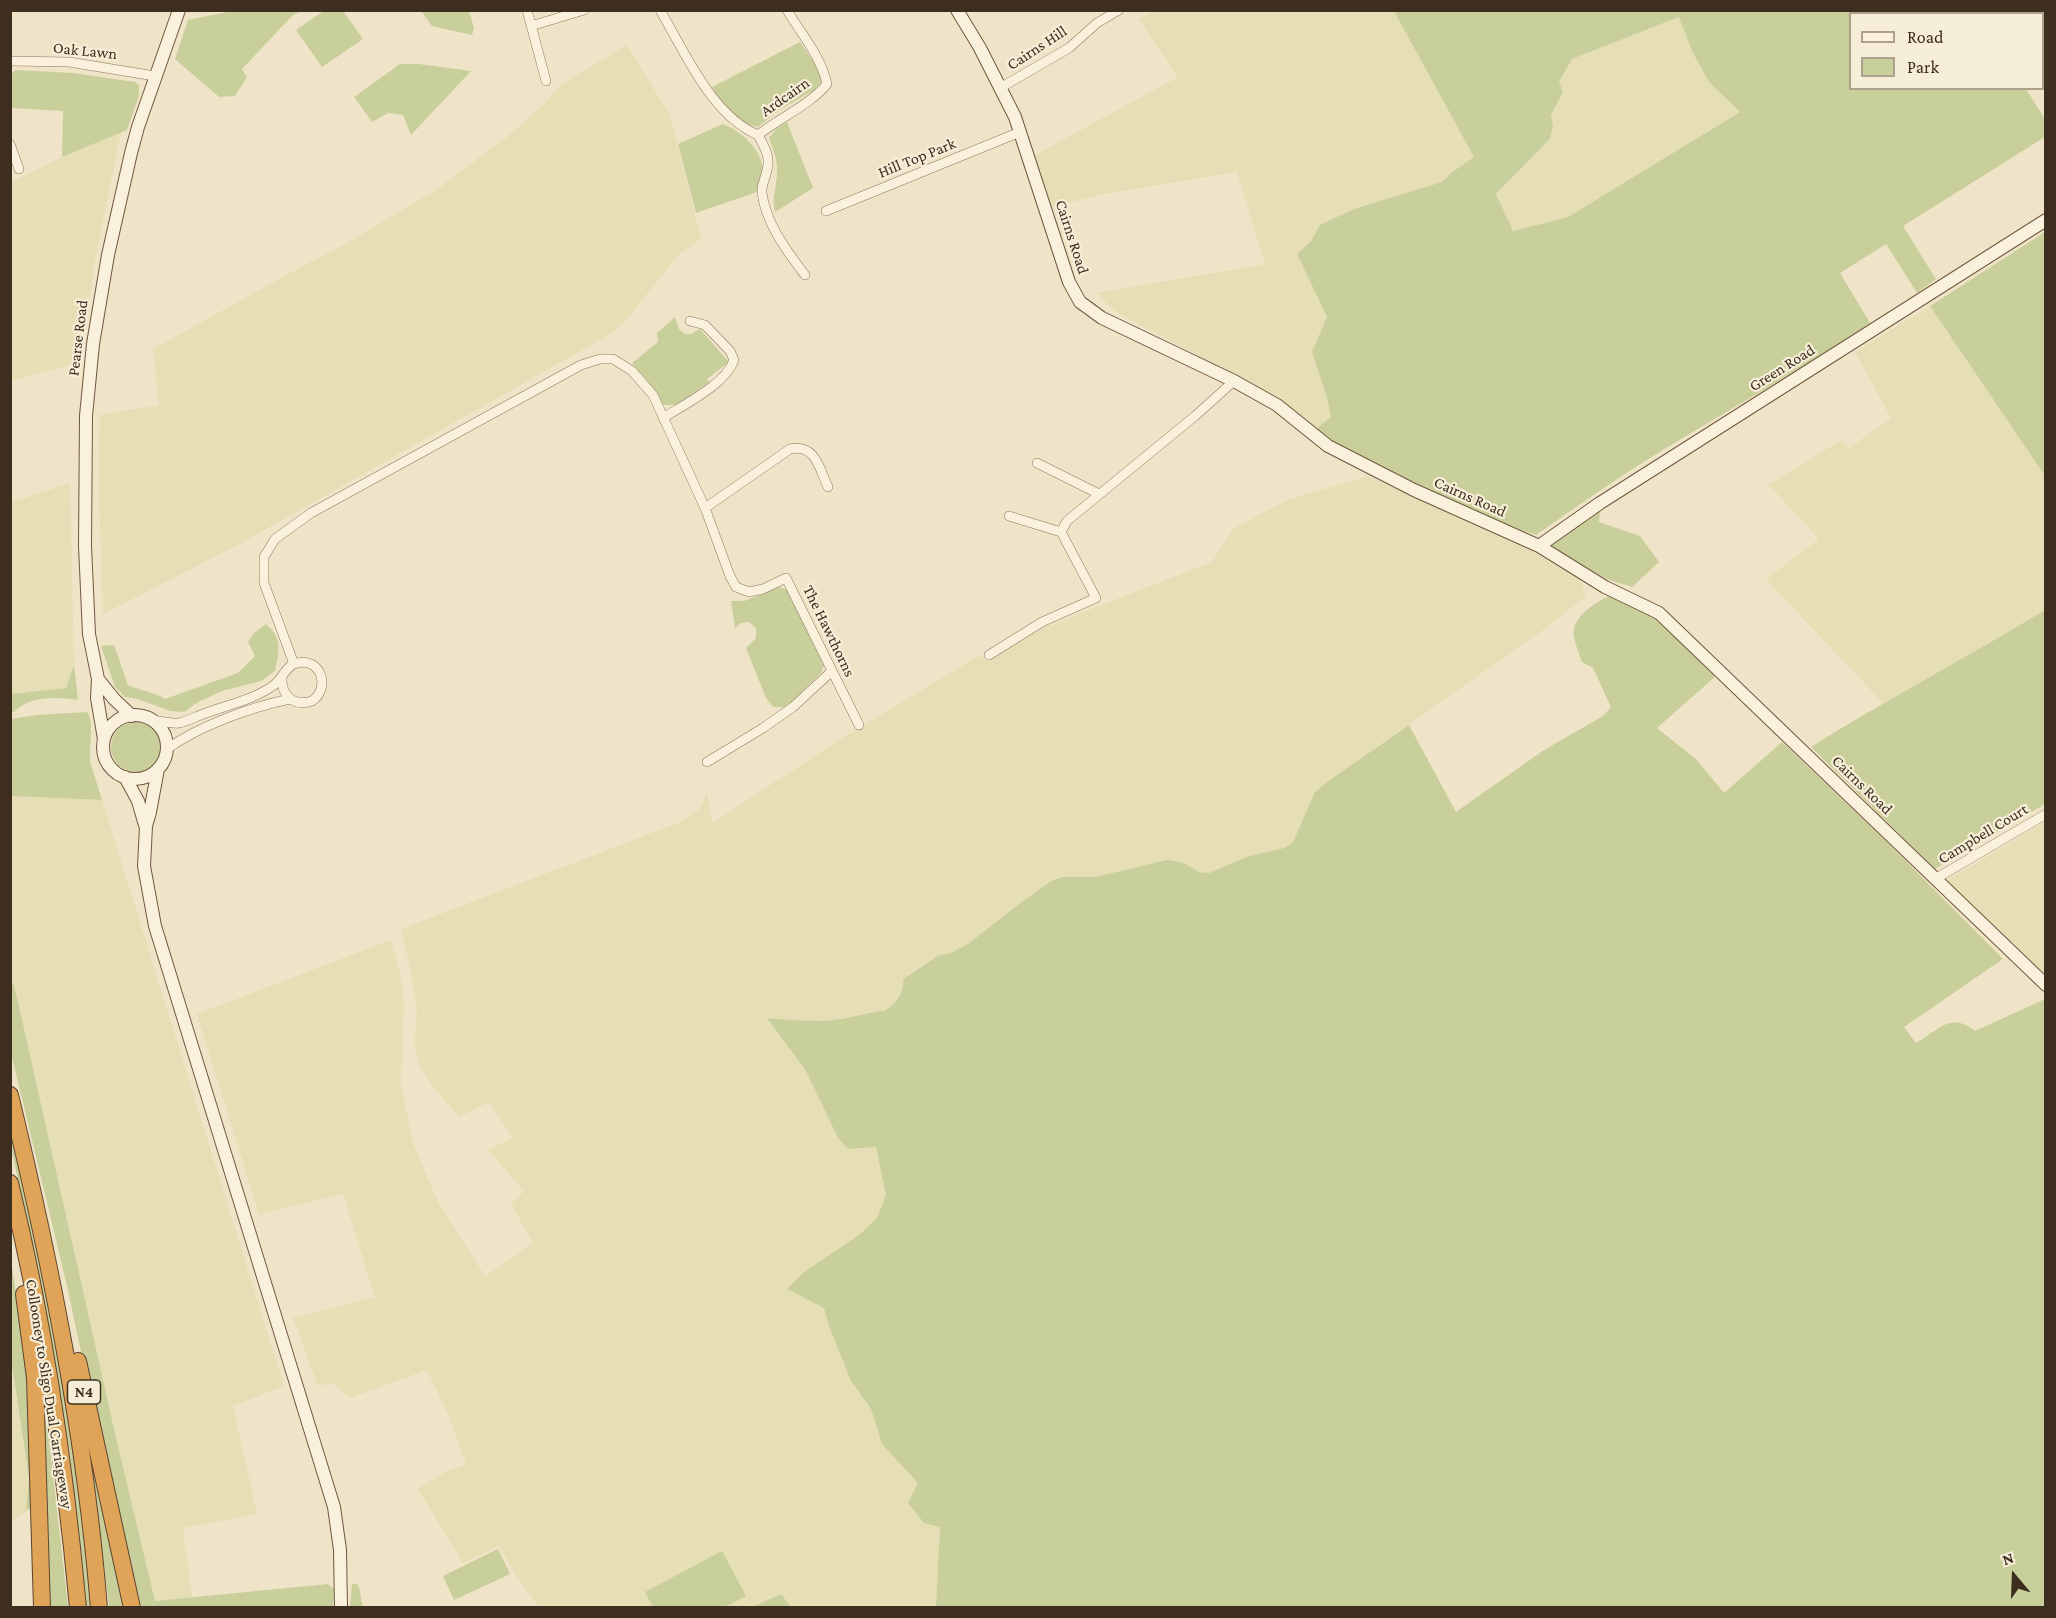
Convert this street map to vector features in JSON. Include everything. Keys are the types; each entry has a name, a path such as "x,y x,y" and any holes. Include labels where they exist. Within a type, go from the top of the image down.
{"highway":[{"name":"Collooney to Sligo Dual Carriageway","path":"10,1095 31,1177 56,1299 76,1415 99,1608"},
{"name":"N4","path":"31,1177 58,1266 132,1608"},
{"name":"Collooney to Sligo Dual Carriageway","path":"10,1183 50,1381 65,1482 78,1608"},
{"path":"10,1200 35,1378 42,1608"}],"street":[{"name":"Pearse Road","path":"104,739 97,698 98,680 89,634 85,546 84,482 90,374 100,293 135,136 179,10"},
{"path":"527,10 546,81"},
{"path":"531,26 558,20 584,10"},
{"path":"660,10 712,98 726,114 758,135"},
{"name":"Ardcairn","path":"787,10 824,69 827,84 821,91 776,120 758,135 767,153 768,168 762,189 766,210 790,255 806,275"},
{"name":"Cairns Road","path":"957,10 980,48 1020,132 1069,282 1080,302 1102,318 1234,381 1277,405 1328,446 1414,490 1539,546 1605,587 1659,613 2046,985"},
{"name":"Cairns Hill","path":"1000,88 1069,48 1097,23 1119,10"},
{"name":"Oak Lawn","path":"10,61 69,62 155,76"},
{"name":"Hill Top Park","path":"826,211 1020,132"},
{"path":"10,144 19,168"},
{"name":"Green Road","path":"1539,546 1600,503 2046,220"},
{"path":"663,418 718,382 731,370 734,360 730,351 705,325 690,321"},
{"name":"The Hawthorns","path":"294,664 264,583 264,557 275,538 311,513 581,365 600,359 613,359 632,370 652,395 705,508 736,587 749,592 763,590 786,578 859,725"},
{"path":"1061,532 1067,520 1195,416 1234,381"},
{"path":"705,508 790,449 807,450 814,457 828,487"},
{"path":"1036,463 1099,494"},
{"path":"989,655 1042,622 1096,598 1061,532 1009,516"},
{"path":"158,769 145,777 125,777 114,772 105,760 103,748 104,739 118,720 142,716 152,720 179,723 256,694 275,684 294,664 306,662 315,666 322,676 322,690 312,701 297,703 290,699 282,685 282,677"},
{"path":"707,762 793,707 832,671"},
{"path":"98,680 132,716"},
{"path":"167,749 202,728 270,703 290,699"},
{"path":"152,720 166,738 167,749 158,769 146,826 145,879 155,926 334,1507 340,1550 340,1608"},
{"path":"125,777 138,801 146,826"},
{"name":"Campbell Court","path":"1935,879 2046,814"}],"shaded area":[{"path":"1394,10 1474,157 1442,182 1355,209 1320,225 1311,241 1297,254 1327,317 1312,353 1334,415 1316,429 1280,400 1112,309 1097,293 1265,264 1237,172 1099,195 1051,208 1035,155 1178,77 1139,19 1154,11"},
{"path":"1680,17 1693,53 1709,82 1740,112 1568,217 1513,231 1496,195 1550,139 1553,126 1551,115 1563,92 1559,83 1572,59"},
{"path":"627,45 670,115 701,239 678,255 622,325 607,336 236,546 103,614 98,466 100,415 159,405 153,349 347,243 436,190 508,136 542,106 562,84"},
{"path":"121,132 95,261 80,362 11,381 11,183 62,157"},
{"path":"1930,306 2045,476 2045,610 1997,640 1883,703 1766,579 1819,539 1769,485 1841,440 1849,448 1891,418 1855,352"},
{"path":"1368,476 1536,553 1581,581 1586,596 1546,628 1315,792 1292,843 1284,848 1249,856 1209,873 1199,872 1184,863 1167,860 1095,877 1063,877 1051,881 968,944 951,953 939,955 918,967 903,979 904,986 901,995 885,1011 834,1020 797,1021 767,1018 806,1071 838,1138 857,1149 876,1146 886,1195 877,1218 859,1235 804,1272 824,1307 829,1326 851,1381 871,1409 882,1444 918,1483 940,1527 936,1607 791,1607 781,1594 752,1607 539,1607 516,1576 499,1546 463,1563 418,1489 443,1473 466,1464 447,1412 427,1370 350,1398 333,1383 318,1386 293,1318 375,1297 343,1194 259,1214 197,1014 391,940 400,971 404,1004 401,1084 413,1143 438,1202 485,1276 533,1243 511,1204 524,1191 488,1150 513,1138 489,1102 459,1117 434,1088 419,1065 414,1042 417,1015 411,971 401,929 678,823 700,809 707,793 712,823 844,737 980,655 986,661 1045,627 1212,562 1233,529 1269,509 1290,499"},
{"path":"70,483 74,665 66,688 11,694 10,503"},
{"path":"10,796 102,800 284,1386 233,1406 257,1514 183,1528 192,1598 155,1601 11,975"},
{"path":"2045,822 2045,975 1946,881"},
{"path":"10,1360 29,1478 26,1511 11,1521"}],"green space":[{"path":"325,10 343,11 363,39 322,67 296,30"},
{"path":"232,11 303,11 293,15 242,69 247,77 235,96 219,97 175,59 188,20"},
{"path":"421,11 469,11 474,28 472,35 432,26"},
{"path":"1394,11 2045,11 2044,44 2044,12 1849,12 1849,90 2027,90 2045,119 2045,137 1903,226 1936,279 1917,293 1886,244 1840,273 1870,323 1642,463 1536,535 1480,514 1368,463 1340,448 1316,429 1331,417 1312,352 1327,317 1297,254 1311,241 1320,225 1354,209 1442,182 1474,157","holes":["1679,17 1693,53 1709,82 1740,112 1568,217 1513,231 1496,194 1550,139 1553,126 1551,115 1563,92 1559,82 1572,59"]},
{"path":"800,42 816,65 822,81 814,90 778,111 758,127 743,122 737,117 726,107 712,87"},
{"path":"400,64 419,64 471,71 411,135 403,115 388,113 372,122 354,97"},
{"path":"15,70 73,73 135,82 139,85 139,96 127,130 62,157 63,111 11,108 11,75"},
{"path":"787,122 813,188 775,212 777,168 769,138 776,129"},
{"path":"723,124 737,131 754,148 761,161 762,178 757,192 696,213 678,144"},
{"path":"2045,232 2045,476 1930,306"},
{"path":"675,317 679,329 685,334 691,334 700,329 729,362 707,379 709,382 678,405 663,405 647,380 632,363 658,342 657,333"},
{"path":"1600,511 1599,522 1640,536 1659,562 1632,587 1609,580 1539,546 1566,533"},
{"path":"780,587 789,591 824,665 821,673 786,707 773,707 766,698 746,648 756,638 756,628 749,622 741,623 735,628 731,601 744,601"},
{"path":"1609,596 1654,618 1717,675 1657,728 1697,760 1724,793 1782,742 1888,843 2003,959 1904,1027 1916,1043 1944,1025 1958,1023 1975,1031 2045,999 2045,1607 936,1607 940,1527 924,1523 908,1503 918,1483 882,1444 871,1409 851,1381 824,1308 787,1289 804,1272 859,1235 877,1218 886,1195 876,1147 848,1149 838,1138 806,1071 767,1018 825,1021 885,1011 901,993 903,979 939,955 951,953 968,944 1051,881 1063,877 1095,877 1167,860 1184,863 1199,872 1209,873 1249,856 1284,848 1292,843 1315,792 1409,725 1456,812 1544,750 1603,716 1611,707 1593,668 1582,662 1574,638 1576,624 1584,612"},
{"path":"2045,610 2045,804 1935,869 1811,747"},
{"path":"266,624 277,640 275,671 261,681 222,691 198,702 184,712 170,711 138,699 125,697 115,687 101,646 114,645 128,685 165,699 238,673 255,656 248,642 254,633"},
{"path":"74,665 78,700 44,698 20,706 11,712 11,694 66,688"},
{"path":"88,712 91,723 90,761 102,800 11,796 11,719"},
{"path":"136,722 154,729 161,747 154,765 136,772 118,765 111,747 118,729"},
{"path":"10,975 155,1601 328,1584 334,1589 333,1607 141,1607 11,1053"},
{"path":"10,1116 74,1433 92,1607 85,1607 70,1454 37,1265 11,1148"},
{"path":"10,1254 29,1376 34,1506 26,1511 29,1478 11,1360"},
{"path":"40,1383 50,1449 68,1607 48,1607"},
{"path":"88,1432 127,1607 109,1607"},
{"path":"498,1549 510,1574 454,1600 443,1576"},
{"path":"722,1551 746,1596 725,1607 653,1607 645,1592"},
{"path":"352,1584 357,1584 359,1587 363,1607 350,1607"},
{"path":"781,1594 791,1607 752,1607"}]}
